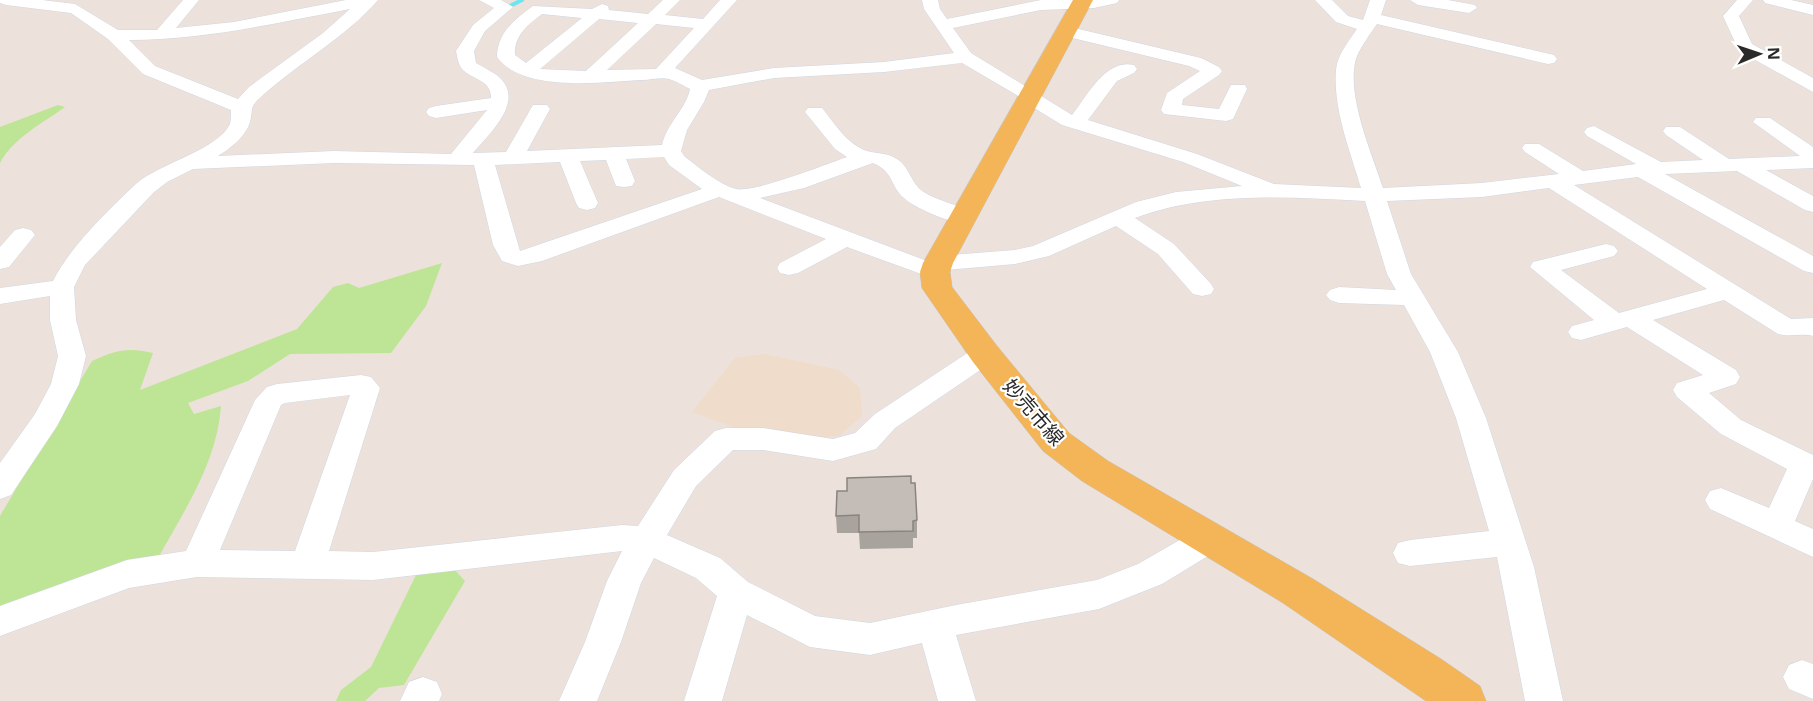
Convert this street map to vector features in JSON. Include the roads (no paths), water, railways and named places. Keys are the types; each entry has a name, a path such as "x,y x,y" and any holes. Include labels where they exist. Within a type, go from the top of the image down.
{"main road":[{"path":"937,268 1029,97 1085,8"},
{"name":"妙売市線","path":"937,268 937,288 985,354 1056,442 1095,471 1298,591 1425,673 1463,701"}],"street":[{"path":"6,0 81,4 149,70 241,107"},
{"path":"162,35 191,0"},
{"path":"487,0 505,7 543,7 707,24"},
{"path":"527,71 612,0"},
{"path":"591,76 672,0"},
{"path":"729,0 664,70 700,86 739,81 774,73 884,67 965,57"},
{"path":"930,0 932,9 965,57 1029,97 1076,123 1190,158 1272,190"},
{"path":"1323,0 1342,19 1377,13 1548,58"},
{"path":"1418,0 1469,8"},
{"path":"1745,0 1731,16 1745,47 1813,86"},
{"path":"1771,0 1813,10"},
{"path":"114,35 162,35 234,27 368,1"},
{"path":"0,488 47,419 65,384 72,356 63,320 62,287 74,262 145,188 159,177 215,149 231,136 240,123 241,107 256,91 348,22 368,1"},
{"path":"944,24 976,20 991,14 1040,5 1085,8 1213,71 1174,97 1171,110 1226,115 1238,90"},
{"path":"457,160 462,151 483,130 500,102 501,93 496,83 468,64 465,51 478,28 505,7"},
{"path":"543,7 514,28 505,48 506,57 527,71 554,78 671,73"},
{"path":"1377,13 1349,55 1345,69 1348,110 1399,274 1444,352 1471,418 1517,567 1544,701"},
{"path":"1491,44 1506,32"},
{"path":"1076,123 1111,77 1128,69"},
{"path":"700,86 700,92 677,128 671,151 676,161 727,194 844,238 937,268 1041,251 1118,217 1176,199 1272,190 1373,195 1482,190 1649,169 1813,162"},
{"path":"436,112 500,102"},
{"path":"513,157 540,109"},
{"path":"815,112 842,145 863,158"},
{"path":"1763,122 1813,156"},
{"path":"1673,131 1732,165 1813,206"},
{"path":"1594,132 1649,169 1813,266"},
{"path":"1532,148 1580,178"},
{"path":"189,163 334,157 457,160 671,151"},
{"path":"613,152 624,181"},
{"path":"567,154 587,203"},
{"path":"483,158 505,245 510,256 518,259 534,256 727,194 796,183 863,158 875,158 888,162 898,170 912,194 945,211 963,216"},
{"path":"1554,182 1786,328 1811,326"},
{"path":"1118,217 1166,249 1202,289"},
{"path":"0,262 23,235"},
{"path":"789,268 844,238"},
{"path":"1606,251 1542,267 1623,320 1726,377 1687,390 1731,427 1804,464 1777,526"},
{"path":"0,296 62,287"},
{"path":"1581,332 1726,291"},
{"path":"1339,295 1413,298"},
{"path":"578,701 603,642 624,581 647,540 685,478 726,439 763,439 833,450 865,441 885,421 985,354"},
{"path":"197,563 269,400 277,394 361,384 366,388 307,566"},
{"path":"1721,500 1813,544"},
{"path":"0,621 127,574 197,563 373,566 549,548 602,539 647,540 708,568 736,592 810,632 870,639 1099,594 1150,574 1209,539"},
{"path":"1410,553 1509,542"},
{"path":"703,701 736,592"},
{"path":"935,625 957,701"}],"waterway":[{"path":"510,6 522,0"}]}
